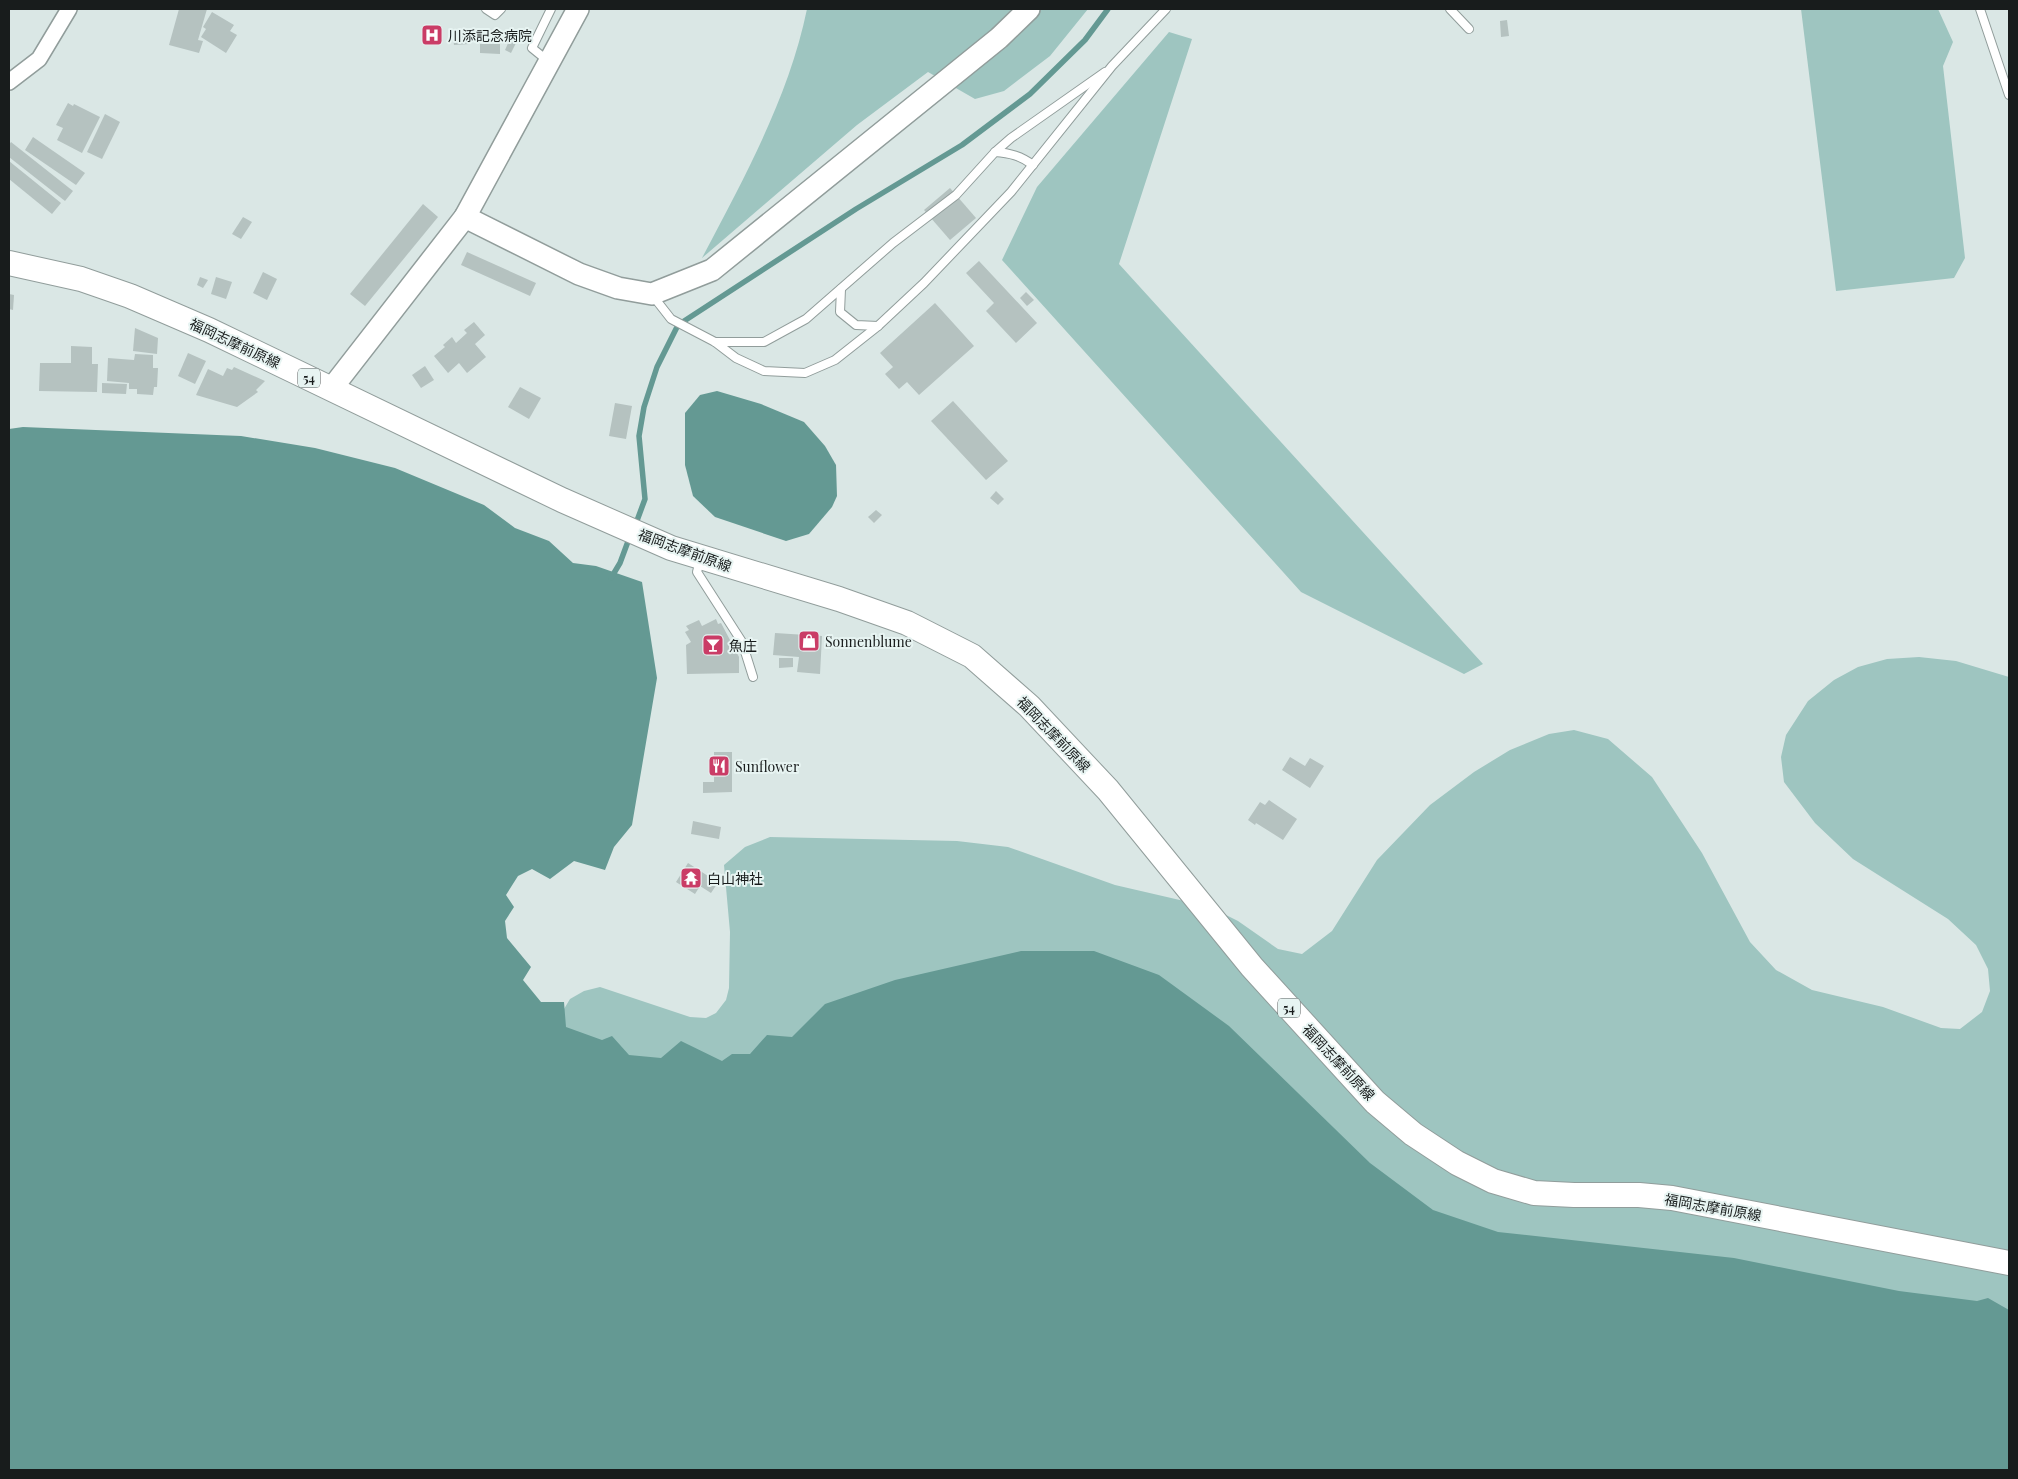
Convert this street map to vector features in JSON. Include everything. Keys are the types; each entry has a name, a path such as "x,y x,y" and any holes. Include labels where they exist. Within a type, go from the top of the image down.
{"main road":[{"name":"福岡志摩前原線","path":"9,263 81,279 130,296 209,330 599,517 671,548 839,599 907,623 972,656 1029,706 1108,790 1252,967 1375,1102 1413,1134 1457,1163 1492,1182 1534,1193 1672,1198 2009,1263"}],"street":[{"path":"9,82 39,59 68,9"},
{"path":"332,388 465,217 578,9"},
{"path":"465,217 579,274 618,288 652,294 712,270 999,38 1029,9"}],"lane":[{"path":"486,9 495,15 501,9"},
{"path":"549,62 532,48 551,9"},
{"path":"652,294 671,319 700,333 736,358 764,371 804,373 835,360 878,326 931,276 1011,192 1112,66 1166,9"},
{"path":"1450,9 1469,29"},
{"path":"1980,9 2009,96"},
{"path":"715,342 764,342 806,319 893,243 956,195 995,152 1011,138 1112,66"},
{"path":"995,152 1008,153 1024,158 1033,165"},
{"path":"841,289 840,312 856,325 878,326"},
{"path":"700,558 697,572 742,642 752,677"}],"shaded area":[{"path":"807,9 1088,9 1050,56 1004,91 975,99 928,72 857,125 702,258 764,136 789,74"},
{"path":"1801,9 1938,9 1953,42 1943,66 1965,258 1954,278 1836,291"},
{"path":"1169,32 1192,39 1119,264 1483,664 1464,674 1301,592 1002,260 1037,187"},
{"path":"717,391 761,404 804,422 825,446 836,465 837,496 832,507 809,534 786,541 715,517 693,496 685,465 685,413 700,395"},
{"path":"23,427 241,436 315,448 395,468 484,505 515,528 549,541 573,563 596,566 642,582 657,678 632,825 614,847 605,870 574,861 550,879 532,869 518,876 506,895 514,907 505,921 507,938 531,967 523,980 541,1002 564,1002 566,1027 602,1040 612,1036 629,1055 661,1058 681,1041 722,1061 732,1054 750,1054 767,1035 792,1037 825,1004 895,980 1021,951 1094,951 1159,975 1229,1026 1370,1163 1433,1210 1498,1232 1734,1258 1899,1291 1977,1301 1988,1298 2009,1310 2009,1470 9,1470 9,429"},
{"path":"1919,657 1956,661 2009,677 2009,1428 790,1149 555,1024 570,999 584,991 600,987 690,1017 706,1018 716,1013 726,1000 729,988 730,932 724,865 745,847 770,837 957,841 1008,847 1115,885 1210,907 1238,921 1278,949 1302,954 1332,931 1377,860 1430,805 1474,772 1510,750 1549,734 1574,730 1608,739 1652,777 1702,853 1750,942 1776,970 1812,990 1883,1007 1941,1028 1960,1029 1982,1012 1990,991 1988,969 1976,945 1948,919 1853,859 1815,823 1784,782 1781,757 1786,735 1808,701 1834,680 1858,667 1887,659"}],"building":[{"path":"179,9 207,9 198,40 203,41 199,53 169,45"},
{"path":"212,12 234,25 230,31 237,35 226,53 201,37 206,29 203,27"},
{"path":"1507,20 1509,36 1501,37 1500,21"},
{"path":"514,30 521,33 511,53 505,50"},
{"path":"469,36 470,44 454,45 453,37"},
{"path":"480,44 500,44 500,54 480,53"},
{"path":"68,103 100,117 82,153 57,140 63,128 56,125"},
{"path":"105,114 120,122 102,159 87,152"},
{"path":"33,137 85,173 76,185 25,150"},
{"path":"11,142 73,191 65,201 9,157 9,145"},
{"path":"9,161 61,203 52,214 9,179"},
{"path":"950,188 976,218 950,240 924,210"},
{"path":"423,204 438,217 365,306 350,294"},
{"path":"243,217 252,222 241,239 232,234"},
{"path":"467,252 536,283 530,296 461,265"},
{"path":"979,261 1037,323 1016,343 986,311 994,303 966,273"},
{"path":"263,272 277,279 267,300 253,293"},
{"path":"200,277 208,280 203,288 197,285"},
{"path":"216,277 232,282 226,299 211,294"},
{"path":"1026,292 1034,300 1027,306 1020,298"},
{"path":"9,294 14,295 13,310 9,309"},
{"path":"935,303 974,346 919,395 907,382 899,389 885,374 893,367 880,353"},
{"path":"474,322 485,335 475,344 486,357 467,373 459,363 448,373 434,356 445,347 443,345 452,337 456,343 467,333 464,330"},
{"path":"135,328 158,338 157,354 133,351"},
{"path":"71,346 92,347 92,364 98,364 97,392 39,391 40,363 71,363"},
{"path":"188,353 206,361 195,384 178,376"},
{"path":"135,354 153,355 153,368 158,368 157,387 154,387 153,395 137,394 137,389 129,389 129,383 107,381 108,358 134,360"},
{"path":"425,366 434,380 421,388 412,375"},
{"path":"234,367 265,381 256,390 258,392 237,407 196,395 208,369 223,376 227,368 232,370"},
{"path":"102,383 127,384 126,394 102,393"},
{"path":"520,387 541,398 529,419 508,407"},
{"path":"953,401 1008,461 986,480 931,421"},
{"path":"615,403 632,406 626,439 609,436"},
{"path":"996,491 1004,499 998,505 990,498"},
{"path":"876,510 882,515 874,523 868,517"},
{"path":"716,619 718,624 721,623 739,657 739,673 687,674 686,645 691,642 685,632 689,630 686,626 699,620 702,626"},
{"path":"775,633 822,636 820,674 797,672 799,657 773,655"},
{"path":"779,658 793,658 793,667 779,668"},
{"path":"714,752 732,752 732,792 703,793 703,782 714,782"},
{"path":"1290,757 1305,766 1310,758 1324,766 1310,788 1282,770"},
{"path":"1269,800 1297,819 1283,840 1248,820 1260,802 1265,805"},
{"path":"693,821 721,827 719,839 691,834"},
{"path":"688,863 717,884 711,893 700,886 695,894 676,882"}],"waterway":[{"path":"635,526 645,499 639,436 644,407 657,367 678,325 856,209 962,145 1030,94 1085,40 1108,9"},
{"path":"611,578 620,563 630,536"}],"place":[{"name":"川添記念病院","path":"432,35"},
{"name":"Sonnenblume","path":"809,641"},
{"name":"魚庄","path":"713,645"},
{"name":"Sunflower","path":"719,766"},
{"name":"白山神社","path":"691,878"}]}
